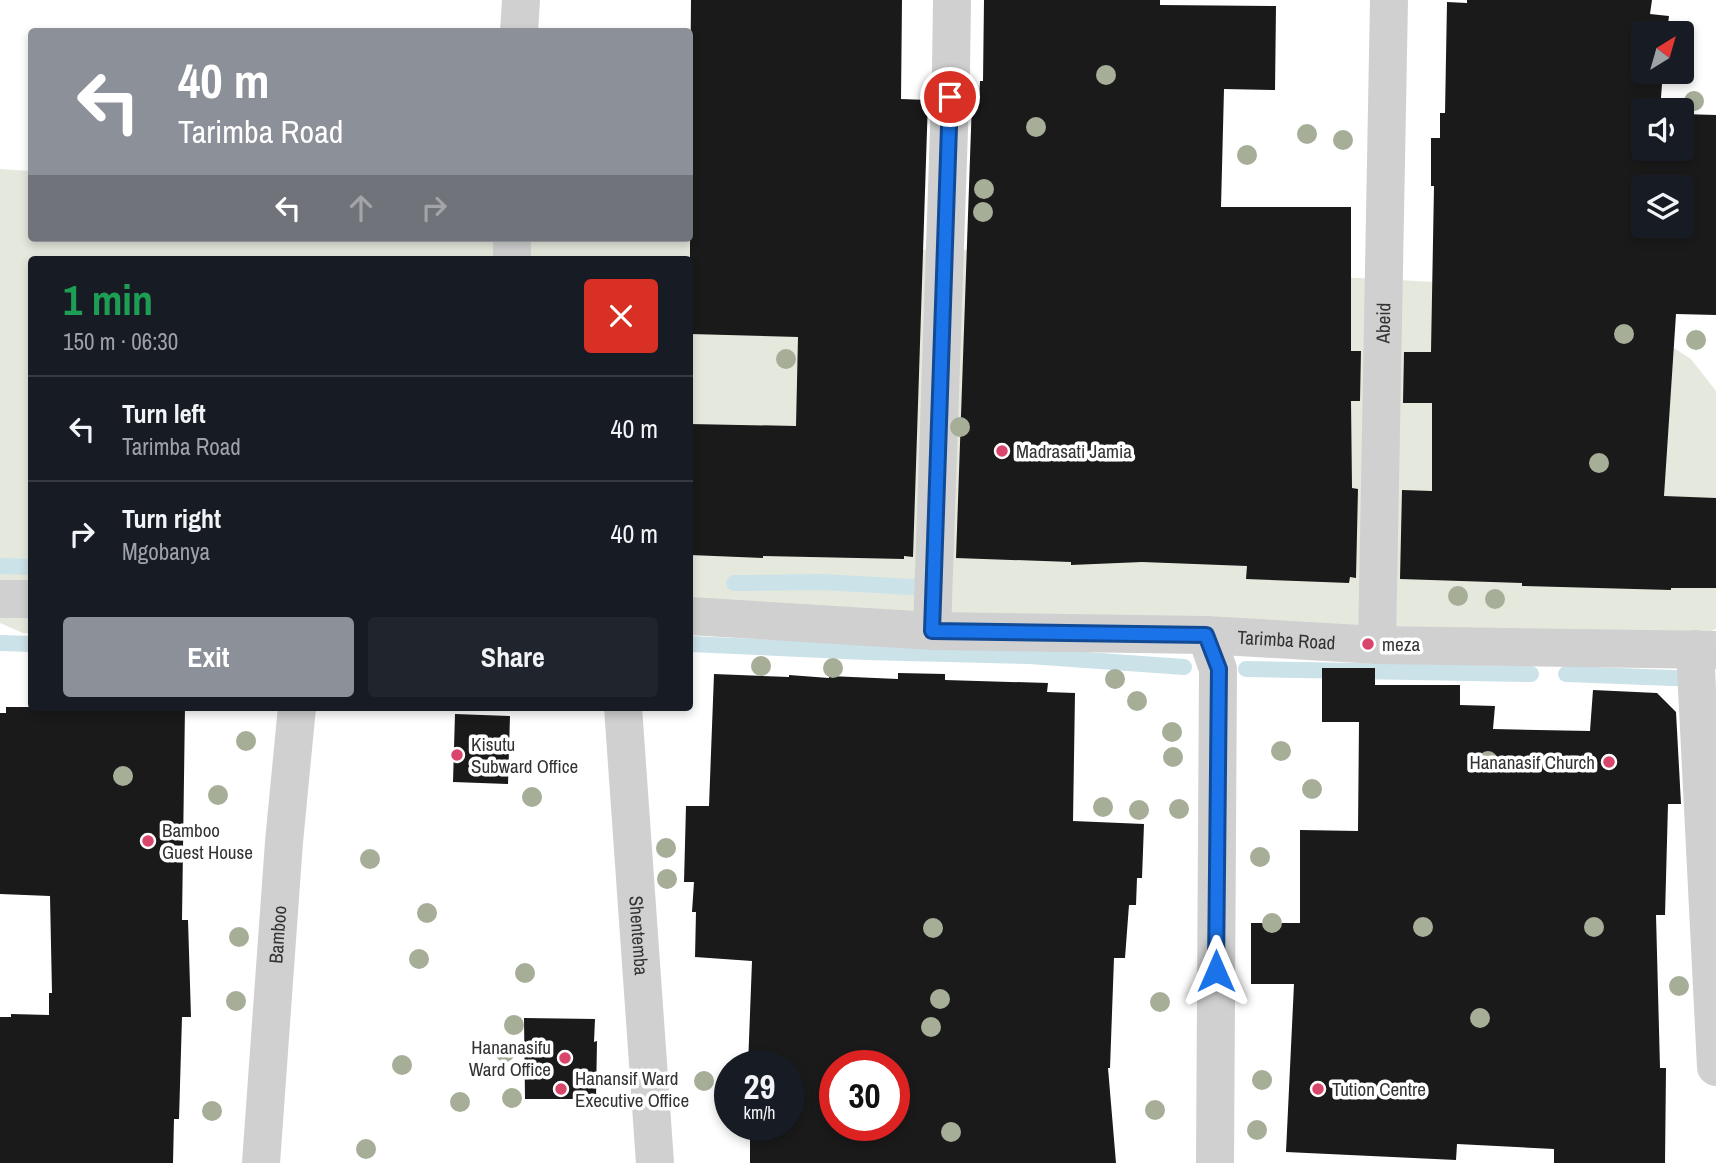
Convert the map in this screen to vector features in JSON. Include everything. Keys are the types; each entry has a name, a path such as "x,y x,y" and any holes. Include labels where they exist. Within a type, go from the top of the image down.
{"street":[{"path":"519,28 521,0"},
{"path":"932,631 952,0"},
{"name":"Abeid","path":"1377,645 1389,0"},
{"path":"0,599 28,599"},
{"name":"Tarimba Road","path":"693,615 932,631 1206,635 1377,645 1705,650"},
{"path":"1206,635 1219,669 1214,1163"},
{"path":"1705,650 1716,1067"},
{"name":"Bamboo","path":"261,1163 284,842 297,711"},
{"name":"Shentemba","path":"623,711 654,1163"}],"shaded area":[{"path":"0,169 28,171 28,242 693,242 693,238 740,241 842,256 950,248 1097,268 1436,282 1624,316 1691,359 1716,391 1716,629 1660,650 1159,647 981,652 813,631 693,630 693,256 28,256 28,633 0,623"}],"building":[{"path":"691,0 902,0 901,99 928,100 913,557 763,558 693,555 693,424 796,426 798,337 693,334 693,256 690,256 690,242 693,242 693,28 691,28"},
{"path":"984,0 1160,0 1160,5 1276,6 1275,90 1224,89 1221,207 1351,207 1351,351 1361,351 1360,401 1351,401 1352,488 1358,489 1356,578 1350,577 1349,583 1246,579 1247,566 1142,562 1071,565 1071,562 956,558 972,101 979,102 980,81 983,81"},
{"path":"1652,0 1650,14 1669,16 1668,21 1631,21 1631,84 1662,84 1661,98 1631,98 1631,161 1694,161 1694,114 1716,115 1716,315 1676,314 1664,496 1716,498 1716,588 1671,590 1522,586 1522,583 1400,579 1402,490 1432,491 1432,403 1403,403 1404,352 1431,352 1434,186 1431,186 1431,138 1440,138 1440,113 1445,113 1447,2"},
{"path":"1322,668 1375,668 1375,685 1460,685 1460,705 1495,706 1493,729 1590,731 1593,690 1657,693 1676,712 1681,804 1668,804 1665,915 1656,915 1660,1068 1666,1068 1665,1163 1554,1163 1554,1149 1457,1144 1456,1160 1286,1152 1294,984 1251,984 1251,923 1300,923 1300,830 1358,831 1359,722 1322,722"},
{"path":"898,673 945,674 945,680 1048,683 1047,692 1075,693 1073,821 1144,824 1142,878 1137,878 1136,905 1129,905 1125,958 1114,958 1108,1068 1116,1163 750,1163 750,1141 805,1141 805,1050 749,1050 752,961 695,957 696,912 692,912 694,882 684,882 686,806 709,806 714,674 898,679"},
{"path":"6,707 28,707 28,711 185,711 182,920 188,920 191,1017 182,1017 179,1119 174,1119 173,1163 0,1163 0,1017 11,1017 11,1014 49,1015 49,993 52,993 50,896 0,894 0,713 6,713"},
{"path":"455,714 510,716 508,784 453,782"},
{"name":"Hananasifu Ward Office","path":"524,1018 595,1019 596,1099 525,1099"}],"waterway":[{"path":"0,566 28,567"},
{"path":"734,583 822,582 928,588"},
{"path":"0,643 28,644"},
{"path":"693,644 1029,656 1184,667"},
{"path":"1246,669 1531,674"},
{"path":"1566,674 1698,679"}],"place":[{"name":"Madrasati Jamia","path":"1002,451"},
{"name":"meza","path":"1368,644"},
{"name":"Kisutu Subward Office","path":"457,755"},
{"name":"Hananasif Church","path":"1609,762"},
{"name":"Bamboo Guest House","path":"148,841"},
{"name":"Hananasifu Ward Office","path":"565,1058"},
{"name":"Hanansif Ward Executive Office","path":"561,1089"},
{"name":"Tution Centre","path":"1318,1089"}],"route":[{"path":"950,97 932,631 1206,635 1219,669 1216,971"}]}
